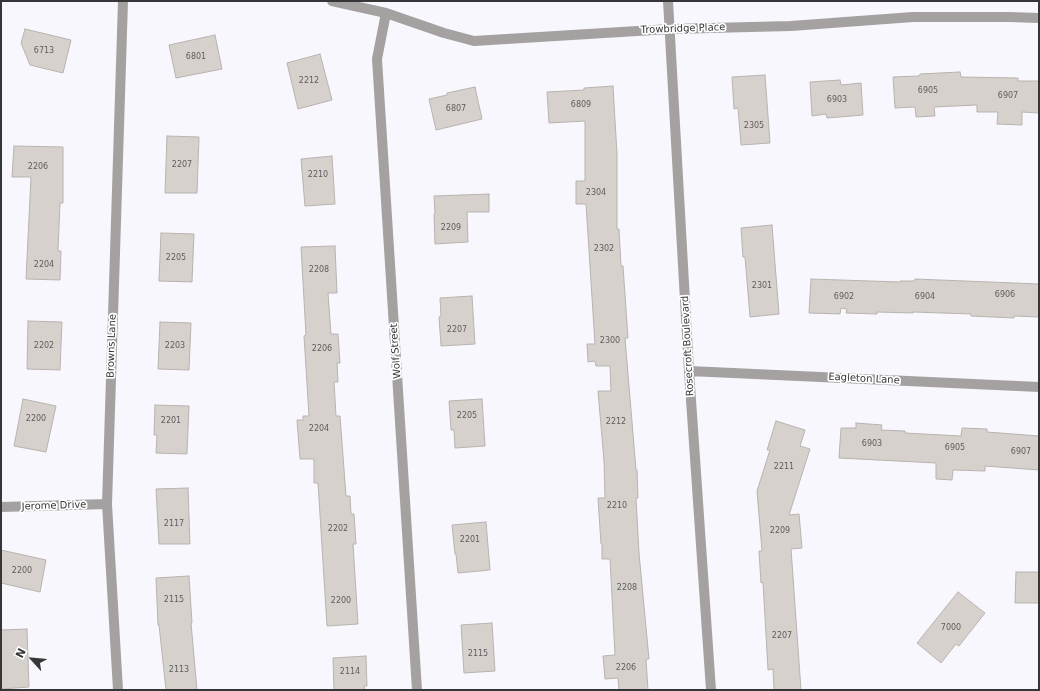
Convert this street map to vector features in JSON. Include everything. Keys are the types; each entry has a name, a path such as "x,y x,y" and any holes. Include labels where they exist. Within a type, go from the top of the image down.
{"street":[{"name":"Browns Lane","path":"118,690 107,504 123,1"},
{"name":"Trowbridge Place","path":"332,1 386,13 450,35 474,41 670,29 791,26 913,17 1039,18"},
{"name":"Rosecroft Boulevard","path":"668,1 689,371 711,690"},
{"name":"Wolf Street","path":"386,13 377,59 417,690"},
{"name":"Eagleton Lane","path":"689,371 1039,387"},
{"name":"Jerome Drive","path":"1,507 107,504"}],"building":[{"path":"25,29 71,40 63,73 30,65 21,43"},
{"path":"215,35 222,69 176,78 169,45"},
{"path":"320,54 332,100 298,109 287,63"},
{"path":"960,72 961,77 1018,78 1018,81 1039,81 1039,113 1022,112 1022,125 997,124 998,112 977,112 977,105 934,107 935,116 916,117 915,107 895,108 893,77"},
{"path":"765,75 770,143 741,145 738,108 734,109 732,77"},
{"path":"840,80 841,85 861,83 863,115 827,118 826,114 812,116 810,82"},
{"path":"613,86 617,154 617,229 619,229 621,266 623,266 628,338 625,338 637,470 638,498 636,498 639,553 649,659 646,659 648,690 619,690 618,678 605,679 603,656 615,655 610,559 602,559 598,498 605,498 604,461 598,391 611,391 610,366 596,366 595,361 588,362 587,344 595,344 586,204 576,204 576,181 585,181 585,121 549,123 547,92 584,90 584,88"},
{"path":"475,87 482,119 436,130 429,99 447,95 447,93"},
{"path":"167,136 199,137 197,193 165,193"},
{"path":"14,146 63,147 63,203 60,203 58,251 61,251 60,280 26,279 31,177 12,177"},
{"path":"332,156 335,204 305,206 301,159"},
{"path":"489,194 489,212 467,212 468,242 435,244 434,196"},
{"path":"772,225 779,314 750,317 741,228"},
{"path":"161,233 194,234 192,282 159,281"},
{"path":"335,246 337,293 328,293 331,334 338,334 340,363 337,363 338,382 334,382 336,416 340,416 346,496 350,496 351,514 354,514 356,544 353,544 358,624 327,626 318,483 314,483 314,459 300,459 297,420 303,420 303,416 309,416 304,336 306,335 301,247"},
{"path":"811,279 900,282 914,281 915,279 1039,284 1039,317 1014,316 1014,318 971,316 971,314 913,312 877,312 877,314 846,313 847,309 841,308 840,314 809,313"},
{"path":"472,296 475,344 441,346 439,317 441,316 440,298"},
{"path":"28,321 62,322 60,370 27,369"},
{"path":"160,322 191,323 189,370 158,369"},
{"path":"23,399 56,406 46,452 14,446"},
{"path":"482,399 485,446 455,448 454,430 451,430 449,401"},
{"path":"155,405 189,406 187,454 156,453 157,435 154,435"},
{"path":"776,421 805,430 800,446 810,449 789,515 799,514 802,548 791,549 801,690 774,690 773,669 768,670 763,582 761,583 759,551 762,551 757,491 770,450 767,450"},
{"path":"856,423 882,425 881,430 905,431 905,433 961,436 962,428 987,429 987,432 1039,436 1039,470 985,466 985,471 953,470 952,480 936,479 936,463 839,458 841,428 856,428"},
{"path":"188,488 190,544 159,544 156,489"},
{"path":"486,522 490,570 458,573 452,525"},
{"path":"1,550 46,560 40,592 1,583"},
{"path":"1016,572 1039,572 1039,603 1015,603"},
{"path":"189,576 191,623 197,690 166,690 158,625 156,578"},
{"path":"958,592 985,613 959,646 956,644 941,663 917,643"},
{"path":"492,623 495,671 464,673 461,625"},
{"path":"27,629 29,687 1,689 1,630"},
{"path":"366,656 367,686 364,686 365,690 334,690 333,658"}]}
